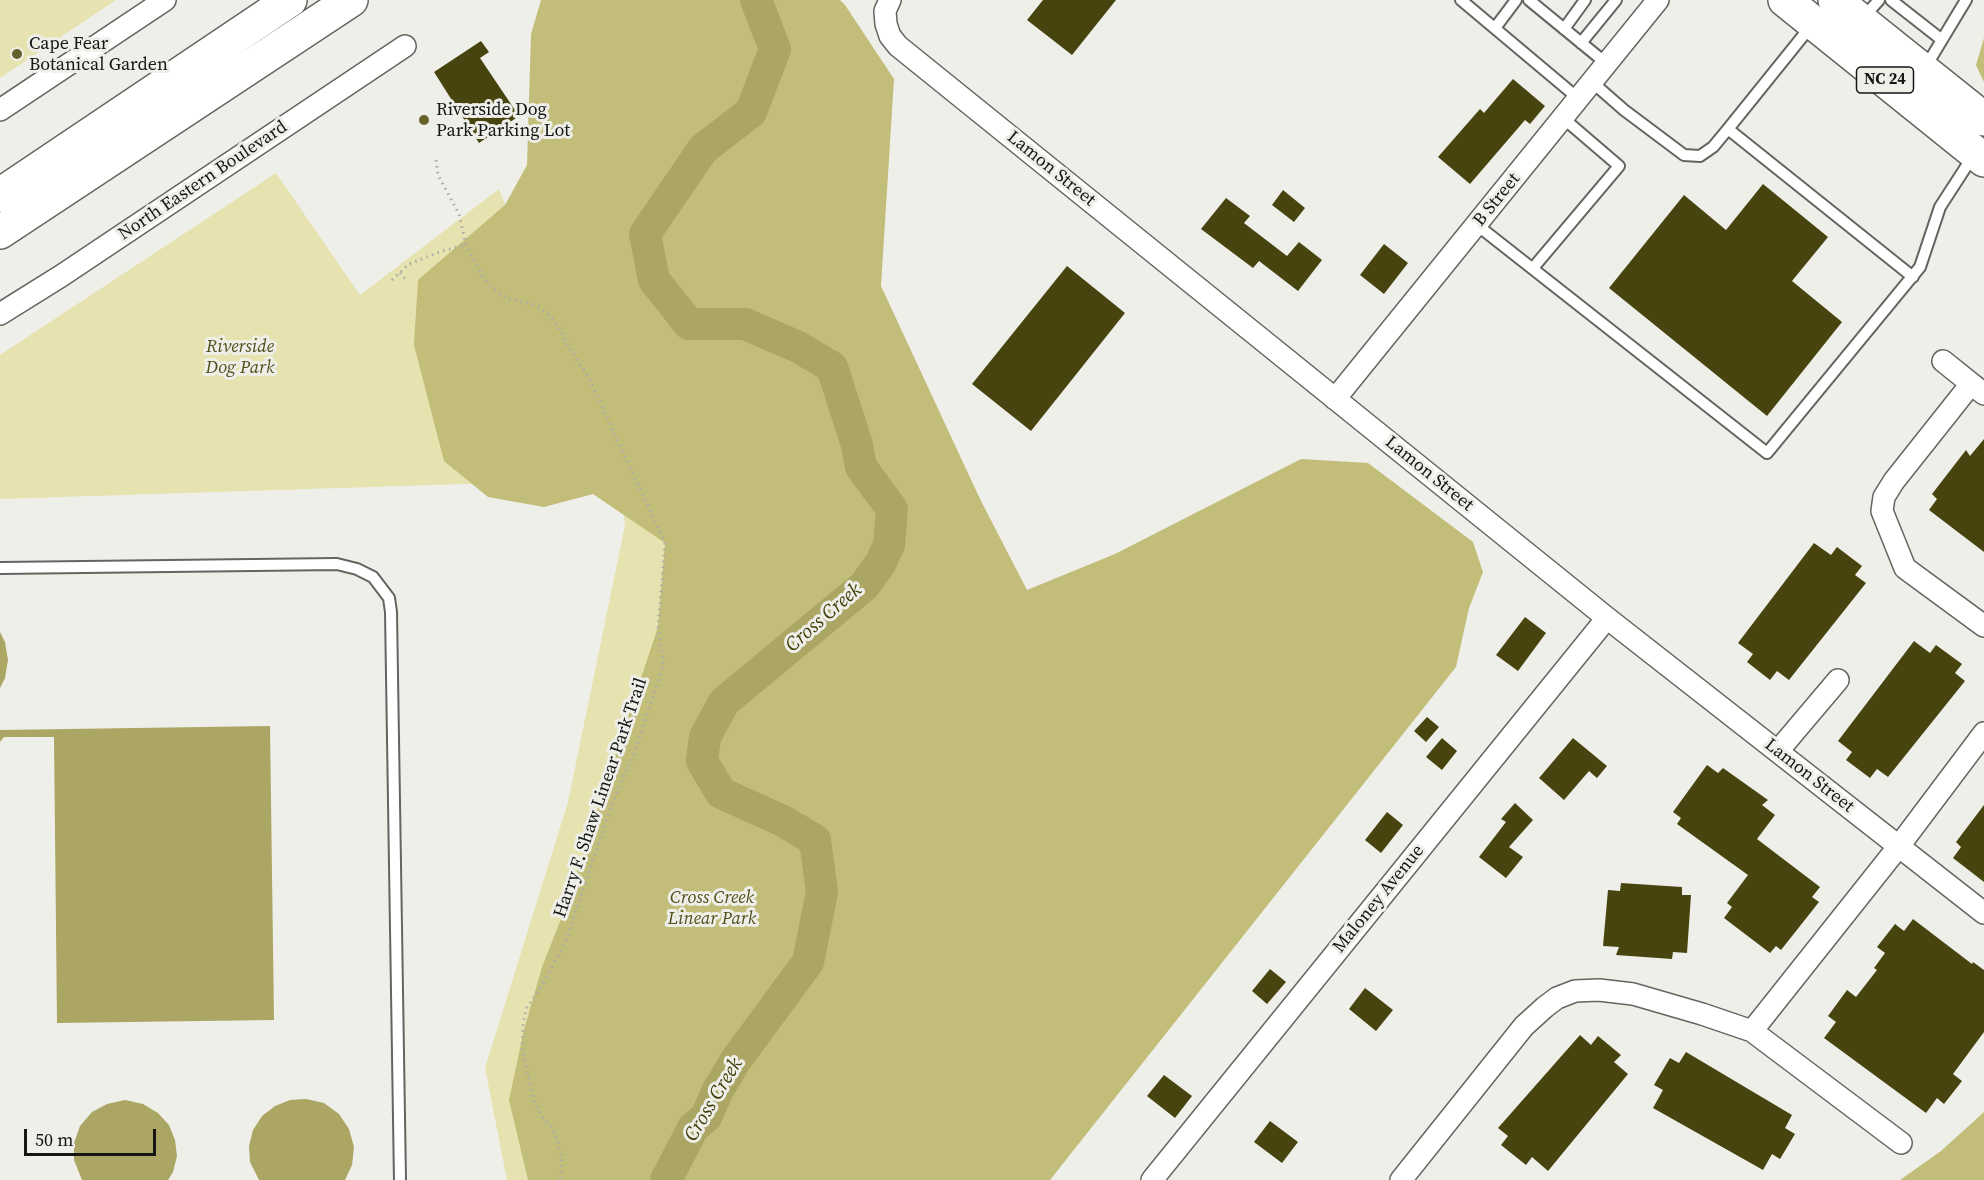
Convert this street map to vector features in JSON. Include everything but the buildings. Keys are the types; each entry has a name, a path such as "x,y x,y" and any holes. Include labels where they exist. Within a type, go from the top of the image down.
{"main road":[{"path":"0,195 290,0"},
{"path":"0,232 351,0"},
{"name":"NC 24","path":"1785,0 1824,11 1870,11 1924,71 1984,119"},
{"name":"NC 24","path":"1824,11 1979,157"}],"street":[{"path":"0,110 165,0"},
{"name":"Lamon Street","path":"890,0 885,11 886,24 890,36 898,46 1607,618 1984,913"},
{"name":"B Street","path":"1335,399 1658,0"},
{"name":"North Eastern Boulevard","path":"0,314 61,276 405,46"},
{"path":"1943,361 1978,389 1894,481 1884,497 1882,511 1905,568 1984,626"},
{"name":"Maloney Avenue","path":"1152,1180 1607,618"},
{"path":"1778,752 1838,680"},
{"path":"1752,1031 1899,846 1984,733"},
{"path":"1401,1180 1524,1026 1557,998 1575,991 1599,990 1633,994 1752,1031 1901,1143"}],"lane":[{"path":"1461,0 1579,99"},
{"path":"1495,28 1516,0"},
{"path":"1528,0 1607,64"},
{"path":"1564,29 1585,0"},
{"path":"1581,43 1616,0"},
{"path":"1891,0 1942,40"},
{"path":"1924,71 1966,0"},
{"path":"1592,82 1624,110 1684,155 1700,156 1713,147 1824,11"},
{"path":"1533,268 1619,166 1563,118"},
{"path":"1728,129 1913,277"},
{"path":"1477,225 1767,453 1913,277 1920,267 1940,207 1979,157"},
{"path":"0,568 338,564 357,569 372,577 390,597 400,1180"}],"path":[{"name":"Harry F. Shaw Linear Park Trail","path":"436,160 438,175 459,214 466,245 483,277 497,292 507,298 532,304 546,312 557,324 589,379 665,543 658,627 663,661 632,758 608,815 565,944 526,1009 523,1026 522,1048 535,1103 542,1117 553,1129 558,1141 562,1162 560,1180"},
{"path":"392,280 409,264 442,251 466,245"},
{"path":"400,273 408,282"}],"green space":[{"name":"Cape Fear Botanical Garden","path":"0,0 116,0 0,78"},
{"name":"Cross Creek Linear Park","path":"541,0 840,0 845,5 894,79 881,286 980,499 1027,590 1115,554 1301,459 1368,463 1473,542 1483,572 1469,608 1456,667 1050,1180 528,1180 509,1100 524,1030 542,967 561,919 658,627 665,543 593,494 544,507 488,497 444,461 414,345 418,280 505,205 527,165 531,34"},
{"path":"1984,38 1984,82 1976,65"},
{"path":"276,173 360,295 499,189 559,338 901,378 696,1180 507,1180 485,1068 568,802 625,525 619,479 0,499 0,355"},
{"path":"1984,1112 1984,1180 1900,1180 1941,1151"}],"shaded area":[{"path":"0,632 5,642 8,660 5,678 0,688"},
{"path":"270,726 274,1020 57,1023 54,737 4,737 0,742 0,730"},
{"path":"306,1099 324,1103 339,1114 349,1129 354,1147 352,1165 345,1180 259,1180 250,1162 249,1146 253,1130 262,1116 275,1106 290,1100"},
{"path":"125,1100 143,1104 158,1113 169,1125 175,1140 177,1156 173,1172 168,1180 82,1180 74,1160 74,1143 80,1126 92,1112 107,1104"}],"waterway":[{"name":"Cross Creek","path":"666,1180 693,1128 706,1117 718,1090 736,1060 808,962 822,892 815,840 783,821 721,793 702,761 705,737 724,702 864,586 880,564 889,545 892,509 861,467 857,445 832,367 798,347 745,324 689,324 654,280 645,234 703,149 751,112 775,49 756,0"}],"place":[{"name":"Cape Fear Botanical Garden","path":"17,54"},
{"name":"Riverside Dog Park Parking Lot","path":"424,120"}],"park label":[{"name":"Riverside Dog Park","path":"240,357"}]}
